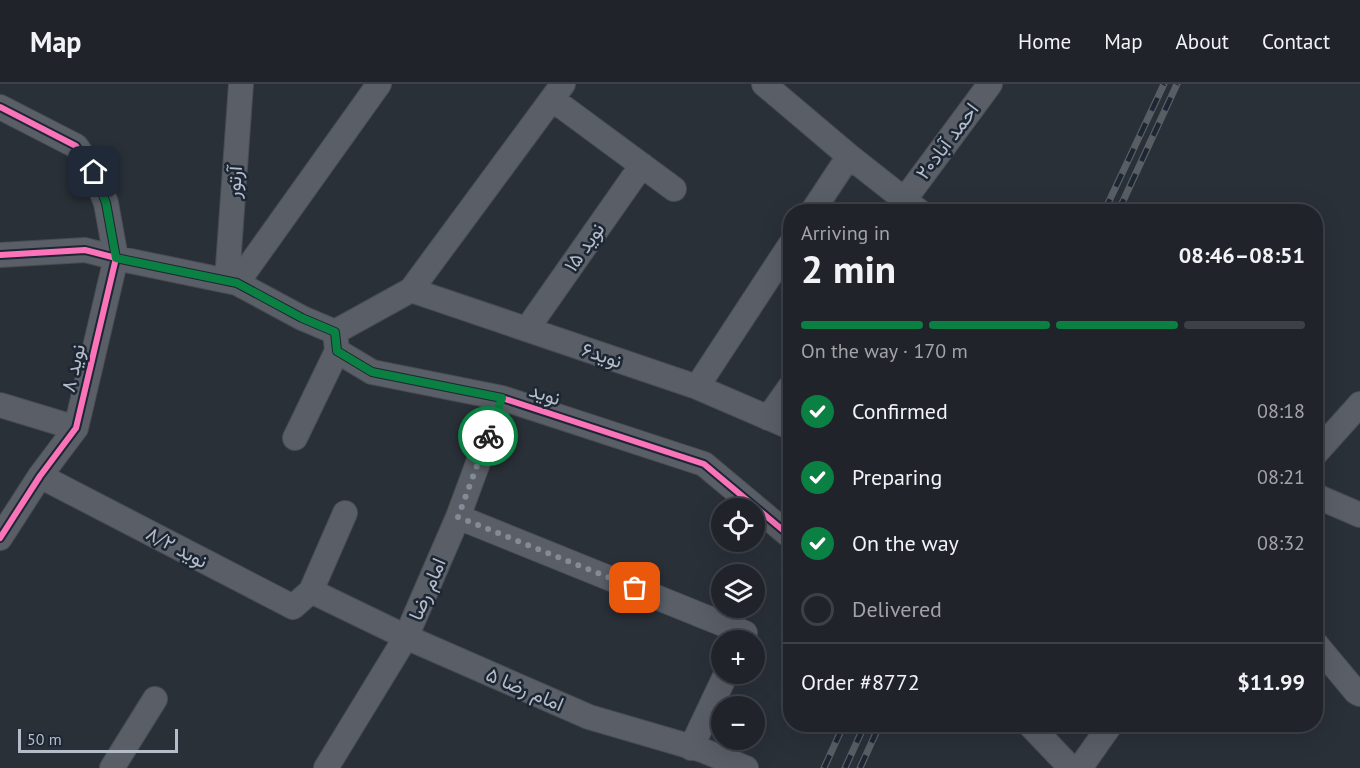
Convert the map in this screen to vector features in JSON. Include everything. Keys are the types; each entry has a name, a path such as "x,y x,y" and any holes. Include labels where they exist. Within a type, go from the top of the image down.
{"street":[{"name":"آرتور","path":"232,282 241,84"},
{"path":"232,282 379,84"},
{"path":"764,84 849,156 911,204"},
{"name":"احمد آباد۲۰","path":"913,204 990,84"},
{"path":"295,438 336,342 411,290 557,92 642,165 674,189"},
{"path":"0,107 76,146 94,172 106,203 116,258"},
{"path":"818,204 849,156"},
{"name":"نوید ۱۵","path":"527,329 642,165"},
{"name":"نوید","path":"0,255 86,250 232,282 302,318 372,372 502,398 704,464 783,530"},
{"path":"697,387 783,256"},
{"name":"نوید ۸","path":"0,538 40,476 76,428 116,258"},
{"name":"نوید۶","path":"411,290 697,387 783,425"},
{"path":"768,418 783,397"},
{"name":"امام رضا","path":"326,768 406,637 458,517 502,398"},
{"path":"1323,445 1360,404"},
{"path":"0,405 76,428"},
{"name":"نوید ۸/۲","path":"40,476 293,607 311,591"},
{"path":"1323,499 1360,515"},
{"path":"311,591 345,513"},
{"path":"458,517 738,630"},
{"name":"امام رضا ۵","path":"311,591 406,637 590,717 702,750 746,768"},
{"path":"1323,652 1360,694"},
{"path":"691,747 721,684"},
{"path":"112,768 155,699"},
{"path":"1037,732 1071,768"},
{"path":"1080,768 1105,732"}],"railway":[{"path":"1108,204 1164,84"},
{"path":"1122,204 1177,84"},
{"path":"824,768 840,732"},
{"path":"845,768 861,732"},
{"path":"860,768 876,732"}],"cycle path":[{"path":"0,107 76,146 94,172 106,203 116,258 76,428 40,476 0,538"},
{"path":"0,255 85,250 237,283 302,318 335,332 337,351 372,372 502,398 704,464 783,530"}],"way so far":[{"path":"488,436 458,517 635,588"}],"route":[{"path":"94,172 106,203 116,258 237,283 302,318 335,332 337,351 372,372 502,398 488,436"}]}
